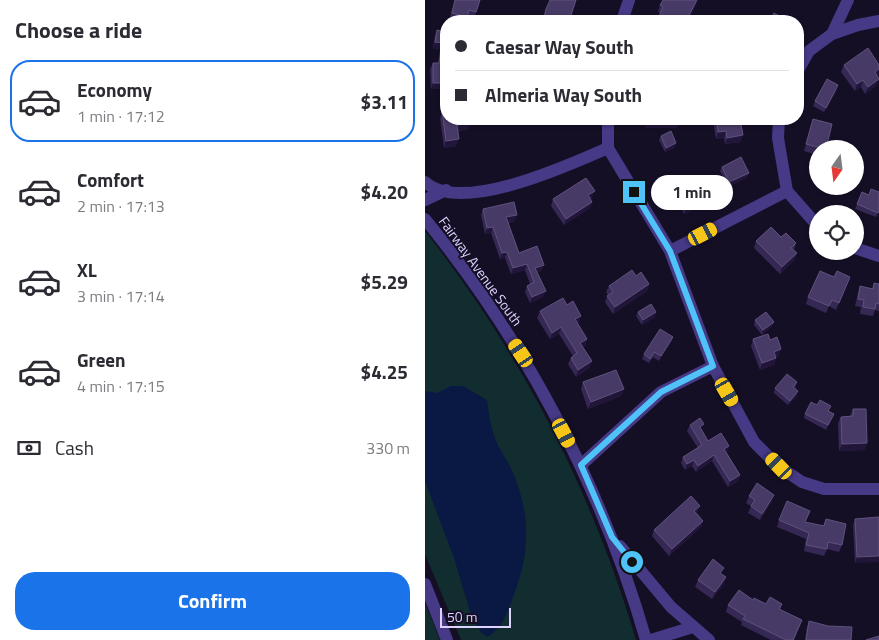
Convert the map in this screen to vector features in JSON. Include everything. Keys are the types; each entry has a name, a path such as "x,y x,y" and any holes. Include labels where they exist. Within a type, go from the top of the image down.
{"street":[{"path":"624,15 629,0"},
{"path":"832,34 848,0"},
{"path":"804,60 809,51 832,34 858,25 879,21"},
{"path":"609,125 608,148 670,251 713,366 755,442 779,466 802,482 825,489 879,489"},
{"path":"779,125 778,138 787,191 809,216"},
{"path":"425,182 458,194 512,186 551,173 608,148"},
{"path":"425,200 446,190"},
{"path":"670,251 787,191"},
{"name":"Fairway Avenue South","path":"425,219 451,250 521,353 581,465 626,573 646,640"},
{"path":"864,251 879,256"},
{"path":"581,465 661,392 713,366"},
{"path":"612,537 642,575 693,627 709,640"},
{"path":"425,584 447,640"},
{"path":"651,640 693,627"}],"green space":[{"path":"425,231 460,277 492,325 550,425 598,530 636,640 461,640 425,554"},
{"path":"425,603 440,640 425,640"}],"water":[{"path":"451,386 463,386 487,400 494,436 514,475 520,491 526,521 525,550 519,581 504,620 487,637 481,632 472,618 454,558 425,481 425,391 437,393"}],"building":[{"path":"455,0 480,0 476,12 469,10 468,15 452,13"},
{"path":"550,0 576,0 571,15 544,15"},
{"path":"663,0 697,0 689,15 660,15 663,7 660,5"},
{"path":"437,30 440,31 440,43 435,42"},
{"path":"868,48 879,65 879,69 875,72 879,79 868,87 863,80 857,84 844,65"},
{"path":"440,56 440,83 433,83 433,63 439,63"},
{"path":"827,79 838,85 826,108 815,101"},
{"path":"813,119 832,124 828,140 809,140 809,145 806,144"},
{"path":"444,125 457,125 459,139 446,141"},
{"path":"717,125 741,125 743,135 727,138 726,131 718,132"},
{"path":"671,131 676,143 666,148 661,136"},
{"path":"741,157 749,173 729,182 722,167"},
{"path":"694,177 701,191 695,194 699,201 686,208 675,187"},
{"path":"586,178 595,191 588,195 592,202 566,219 553,199"},
{"path":"871,189 879,192 878,213 864,207 864,205 857,204 861,195 864,195 864,193 869,195"},
{"path":"514,202 517,215 506,217 519,253 537,246 544,265 535,268 546,291 532,297 527,286 534,282 527,264 513,268 507,252 502,253 493,227 487,228 483,209"},
{"path":"771,227 781,237 786,233 796,243 791,248 797,253 782,267 756,241"},
{"path":"632,270 636,276 641,272 649,284 615,307 607,296 613,292 609,286"},
{"path":"820,271 834,277 837,271 850,277 839,303 832,300 829,306 808,297"},
{"path":"874,283 879,284 879,304 876,303 875,309 863,307 864,300 858,299 860,286 873,289"},
{"path":"563,298 567,305 573,301 581,316 575,319 587,339 580,343 592,361 578,370 571,358 577,353 561,327 552,333 540,311"},
{"path":"651,304 656,312 643,320 638,312"},
{"path":"766,312 774,322 763,330 755,320"},
{"path":"660,329 673,337 661,356 654,352 650,359 644,354"},
{"path":"768,334 770,340 777,337 781,349 774,352 776,358 762,363 753,339"},
{"path":"616,370 624,389 591,402 583,382"},
{"path":"787,374 797,382 793,387 798,391 790,401 775,388"},
{"path":"820,400 831,406 828,411 834,414 828,425 805,414 811,402 817,405"},
{"path":"853,409 866,409 867,443 842,444 841,417 853,416"},
{"path":"700,418 704,424 700,427 708,441 721,433 729,446 724,449 740,475 730,481 714,455 698,466 694,460 687,464 683,457 702,445 690,425"},
{"path":"757,483 774,495 762,514 751,506 755,500 749,496"},
{"path":"691,496 700,506 694,511 703,521 672,549 654,530"},
{"path":"787,501 810,511 805,522 824,526 826,519 846,524 842,545 828,542 827,549 806,545 809,533 779,520"},
{"path":"879,517 879,556 857,557 855,519"},
{"path":"713,559 724,568 720,573 726,577 715,592 698,580"},
{"path":"739,590 753,600 754,598 766,604 770,597 782,604 779,609 802,620 793,640 786,640 743,619 745,616 728,605"},
{"path":"809,621 828,626 852,627 851,640 806,640"},
{"path":"879,636 879,640 866,640"}],"route":[{"path":"632,562 612,537 581,465 661,392 713,366 670,251 634,192"}]}
